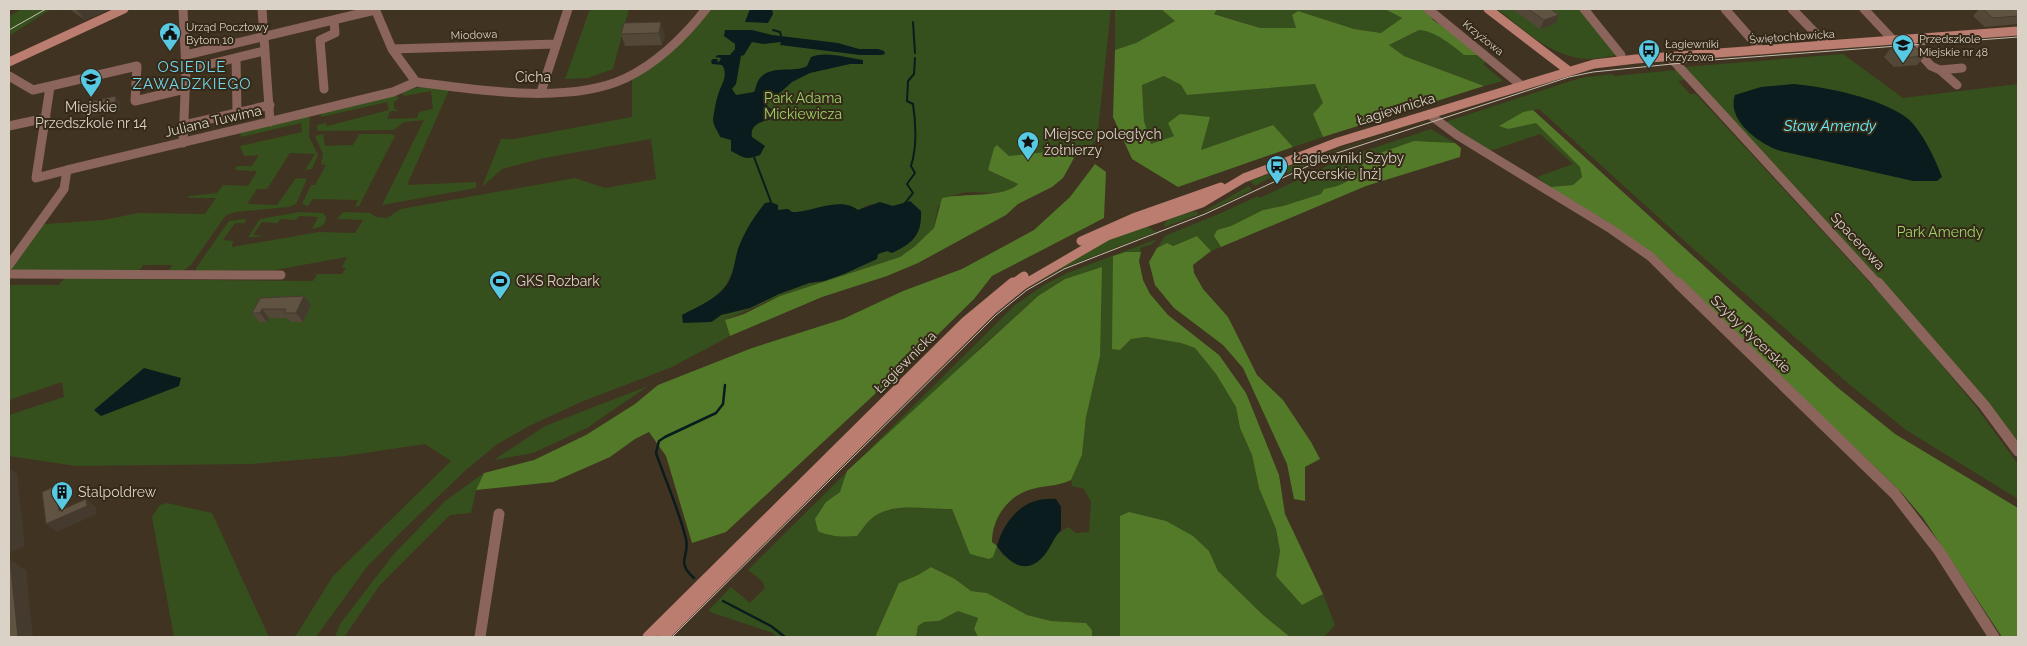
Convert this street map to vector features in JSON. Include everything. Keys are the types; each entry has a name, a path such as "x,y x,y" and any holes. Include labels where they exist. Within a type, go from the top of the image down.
{"main road":[{"path":"9,62 124,9"},
{"name":"Krzyżowa","path":"1488,9 1568,71"},
{"name":"Świętochłowicka","path":"1568,71 1610,62 2018,31"},
{"name":"Łagiewnicka","path":"648,637 966,322 1006,288 1054,256 1102,231 1160,208 1234,183 1324,147 1568,71"},
{"name":"Łagiewnicka","path":"663,637 966,334 1011,293 1058,261 1107,236 1202,203 1234,183"}],"street":[{"path":"183,9 186,55 183,143"},
{"path":"262,9 270,122"},
{"path":"186,55 375,9 392,49 416,82"},
{"path":"541,92 568,9"},
{"name":"Cicha","path":"416,82 487,90 541,92 585,90 611,84 643,69 674,43 706,9"},
{"name":"Krzyżowa","path":"1428,9 1522,86"},
{"path":"1584,9 1621,55"},
{"path":"1726,9 1761,50"},
{"path":"1792,9 1827,46"},
{"path":"1864,9 1893,40"},
{"path":"324,89 320,40 335,34 334,20"},
{"path":"1907,39 1931,66 1940,70 1957,85"},
{"name":"Miodowa","path":"392,49 556,44"},
{"path":"186,70 264,51"},
{"name":"Spacerowa","path":"1670,57 1915,324 1984,405 2018,451"},
{"path":"236,58 237,112"},
{"path":"9,76 33,90 137,66 135,101 185,89"},
{"path":"1940,70 1962,68"},
{"name":"Juliana Tuwima","path":"46,118 36,178 394,92 416,82"},
{"path":"9,126 46,118 50,87"},
{"path":"184,125 270,105"},
{"name":"Szyby Rycerskie","path":"1430,115 1442,126 1627,239 1651,257 1895,494 1939,550 1994,637"},
{"path":"9,265 56,203 64,189 67,170"},
{"path":"9,274 281,275"},
{"path":"480,637 499,514"}],"green space":[{"path":"17,9 51,9 9,36 9,16 19,11"},
{"path":"590,9 629,9 613,69 588,78 565,79"},
{"name":"Park Adama Mickiewicza","path":"706,9 1111,9 1097,139 1087,151 1074,158 1064,150 1009,156 998,146 988,170 1018,184 1002,192 970,192 951,197 938,206 934,228 900,257 780,296 725,320 730,336 672,367 581,402 527,427 496,445 466,470 366,568 316,637 295,637 333,576 451,461 425,444 345,456 251,464 76,466 9,456 9,415 64,397 62,382 9,400 9,285 59,285 65,277 94,279 313,281 317,274 342,274 346,268 342,267 347,257 275,270 196,271 196,268 229,221 246,219 245,223 235,223 223,240 233,241 232,247 319,232 355,233 363,220 337,219 343,212 370,213 376,217 387,218 401,209 575,178 605,188 656,179 651,139 544,158 502,169 482,187 501,139 514,139 632,117 632,77 657,59","holes":["907,202 887,251 878,254 877,259 824,281 809,283 763,300 750,308 721,315 713,322 696,308 709,301 725,286 733,270 746,232 765,203 778,210 788,209 792,212 797,212 840,204 858,210 870,204 893,206"]},
{"path":"1115,9 1161,9 1175,21 1136,43 1115,50"},
{"path":"1161,9 1217,9 1214,14 1260,28 1296,28 1292,15 1298,11 1354,29 1381,33 1402,18 1385,9 1425,9 1433,20 1460,38 1480,55 1464,55 1437,36 1419,30 1389,45 1404,56 1484,86 1323,137 1313,114 1323,103 1315,84 1187,95 1181,85 1164,76 1142,85 1144,121 1151,144 1174,136 1168,123 1180,114 1210,117 1201,150 1273,125 1293,147 1178,187 1132,159 1113,117 1115,50 1136,43 1175,21"},
{"path":"1217,9 1385,9 1402,18 1381,33 1354,29 1298,11 1292,15 1296,28 1260,28 1213,13"},
{"path":"1497,9 1579,9 1617,55 1589,59 1563,54 1529,34"},
{"path":"1419,30 1437,36 1464,55 1480,55 1488,61 1483,64 1503,81 1484,86 1404,56 1389,45"},
{"name":"Park Amendy","path":"1843,54 1903,98 2018,84 2018,449 1685,67"},
{"path":"1679,71 1685,80 1678,81 1690,94 1696,94 1906,322 1974,404 2018,464 2018,499 1906,430 1850,385 1689,245 1539,109 1523,112 1500,126 1508,129 1535,122 1580,167 1582,177 1573,185 1550,187 1537,177 1573,164 1540,134 1490,151 1445,122 1580,78"},
{"path":"1164,76 1181,85 1187,95 1315,83 1324,103 1313,114 1323,137 1293,147 1272,125 1201,150 1174,136 1151,144 1144,121 1142,85"},
{"path":"420,87 449,90 407,185 476,182 476,188 382,205 424,120 404,122 394,130 320,131 317,130 317,125 326,123 327,126 389,110 387,102 321,117 321,111 394,94 399,98 394,102 394,108 398,111 390,111 387,119 417,118 419,112 433,109 431,91 405,96 399,92"},
{"path":"1533,110 1837,387 1895,434 2018,508 2018,637 2002,637 1923,518 1901,492 1653,255 1621,231 1550,187 1573,185 1582,177 1580,167 1536,123 1508,129 1499,126 1523,112"},
{"path":"310,113 309,137 318,155 312,169 305,170 315,154 290,153 267,189 257,189 247,204 277,205 296,178 307,179 296,204 289,207 236,212 226,215 191,265 184,270 169,270 172,265 143,265 139,271 9,271 9,268 41,226 45,224 104,220 138,213 205,214 216,198 188,198 189,196 217,193 223,185 248,186 257,171 235,170 237,166 252,166 259,155 244,156 240,146 302,132 301,123 241,137 240,130"},
{"path":"1424,122 1332,152 1288,173 1285,170 1255,186 1250,181 1317,156"},
{"path":"1431,129 1455,143 1441,144 1428,141 1366,158 1361,169 1346,184 1283,206 1263,210 1231,226 1217,230 1216,240 1221,247 1211,251 1197,236 1172,246 1167,243 1157,248 1165,236 1258,196 1260,198 1346,157"},
{"path":"323,134 325,146 353,145 359,134 391,134 395,136 359,206 355,207 358,200 313,199 308,206 302,204 311,185 315,185 326,165 321,164 323,154 315,136"},
{"path":"1414,141 1455,143 1461,148 1460,157 1366,186 1221,247 1214,236 1217,230 1231,226 1263,210 1321,194 1324,189 1350,180 1366,158"},
{"path":"997,145 1009,156 1064,150 1074,158 1063,178 1052,187 1018,204 1006,215 918,263 887,276 822,297 730,336 725,320 744,314 780,296 900,257 934,228 942,198 993,193 1012,188 1018,184 988,170 994,148"},
{"path":"1095,164 1106,172 1104,218 992,276 974,299 918,354 726,532 692,543 666,456 649,432 635,439 610,457 553,482 476,490 484,473 534,460 586,435 635,404 658,385 752,348 843,319 903,291 962,269 1034,230 1070,197"},
{"path":"1249,186 1252,190 1215,208 1165,227 1164,225 1169,218 1196,211 1199,214"},
{"path":"300,212 323,213 326,217 325,222 320,227 312,229 318,217 299,216 296,220 280,219 278,223 262,222 253,235 264,236 248,237 260,219"},
{"path":"1147,226 1156,232 1063,268 1007,299 1101,241"},
{"path":"1197,236 1211,251 1193,265 1194,273 1203,289 1228,317 1257,375 1283,400 1320,459 1305,467 1305,501 1294,499 1287,464 1243,368 1223,345 1174,308 1155,285 1149,262 1157,248 1167,243 1173,246"},
{"path":"1157,239 1152,244 1140,248 1141,252 1126,252 1120,350 1131,339 1146,337 1181,343 1195,348 1216,374 1236,407 1240,428 1252,455 1259,488 1276,529 1280,551 1276,576 1302,605 1323,594 1335,625 1324,637 1289,636 1263,615 1218,571 1209,551 1120,516 1120,637 1092,637 1092,630 1086,623 1051,621 1027,615 987,593 971,591 955,579 931,567 899,583 875,637 776,637 773,633 710,612 709,610 731,587 750,603 765,588 762,581 748,570 1015,305 1044,285 1067,273","holes":["1065,279 1086,417 1082,455 1071,480 1072,486 1084,489 1091,502 1089,532 1076,533 1068,527 1052,540 1003,556 997,546 993,557 961,533 952,509 898,508 888,510 878,514 869,521 857,536 826,502 840,492 980,348 1038,296"]},
{"path":"1126,252 1141,252 1139,261 1143,280 1150,294 1168,315 1219,355 1246,393 1279,475 1285,514 1323,594 1302,605 1276,576 1280,551 1276,529 1259,488 1252,455 1240,428 1236,407 1216,374 1195,348 1181,343 1146,337 1131,339 1120,350 1112,349 1113,256"},
{"path":"1102,267 1100,356 1086,417 1082,455 1071,480 1029,490 1021,493 1008,503 1002,510 995,525 992,542 997,546 993,557 989,559 970,554 952,509 898,508 887,510 869,521 857,536 837,536 818,531 815,519 826,502 840,492 847,471 1038,296 1065,279"},
{"path":"648,386 587,428 533,453 494,460 545,426"},
{"path":"484,473 476,490 471,513 450,515 380,585 344,637 335,637 340,624 393,555 445,501"},
{"path":"167,503 212,513 269,637 174,637 152,517 160,505"},
{"path":"1129,512 1166,521 1193,536 1209,551 1218,571 1263,615 1289,636 1301,637 1120,637 1120,516"},
{"path":"931,567 955,579 971,591 987,593 1027,615 1051,621 1086,623 1092,630 1092,637 978,637 974,629 978,618 958,611 939,621 924,622 918,626 916,637 875,637 899,583"},
{"path":"958,611 978,618 974,629 978,637 916,637 918,626 924,622 939,621"}],"water":[{"path":"750,9 772,9 773,14 768,23 745,22"},
{"path":"725,30 752,30 772,35 838,43 859,49 878,49 884,51 885,54 860,55 780,45 781,42 763,44 752,42 744,55 741,56 736,84 732,89 736,95 754,92 758,81 768,72 807,66 811,57 817,55 863,60 863,64 850,64 810,73 792,82 766,102 770,108 777,109 779,115 777,118 759,123 753,128 752,137 765,146 760,155 747,158 731,151 731,140 720,137 713,122 719,91 725,73 722,65 712,64 711,61 718,59 717,61 719,62 721,58 715,57 718,55 730,55 735,49 735,44 724,36"},
{"name":"Staw Amendy","path":"1794,84 1853,95 1896,111 1907,118 1918,129 1942,177 1937,181 1913,181 1781,151 1755,137 1740,122 1735,113 1735,95 1761,87"},
{"path":"910,201 921,211 921,219 918,232 906,246 892,253 887,251 878,254 877,259 844,274 824,281 809,283 779,294 750,308 721,315 711,322 683,323 682,315 711,299 726,286 731,277 743,237 765,203 771,202 778,205 778,210 788,209 792,212 797,212 837,204 851,206 858,210 880,202 893,206"},
{"path":"144,368 181,378 179,386 101,416 94,410"},
{"path":"1056,499 1061,507 1061,530 1046,553 1040,560 1027,566 1020,566 1008,559 997,546 1005,526 1011,518 1026,505 1035,501"}],"building":[{"path":"1528,9 1551,9 1559,15 1544,20"},
{"path":"1983,9 2018,9 2018,16 1993,18"},
{"path":"661,22 659,33 621,34 624,23"},
{"path":"1914,46 1925,56 1901,58 1891,48"},
{"path":"116,96 115,103 79,111 80,104"},
{"path":"304,296 296,313 284,313 286,309 262,309 260,313 252,313 260,298"},
{"path":"56,486 59,511 86,499 87,506 46,524 42,492"},
{"path":"10,560 18,637 9,637"}],"waterway":[{"path":"913,22 915,53"},
{"path":"773,30 780,32 781,36"},
{"path":"905,203 913,193 907,184 915,173 911,166 915,143 914,112 913,104 907,101 908,81 914,74 915,58"},
{"path":"754,157 771,202"},
{"path":"694,578 685,567 686,539 656,453 659,441 716,413 723,404 725,385"},
{"path":"723,601 771,626 785,637"}],"tram line":[{"path":"9,30 46,9"},
{"path":"672,637 996,315 1027,290 1064,269 1205,214 1334,154 1569,77 1593,72 1712,60 2018,37"}],"place":[{"name":"Urząd Pocztowy Bytom 10","path":"170,52"},
{"name":"Przedszkole Miejskie nr 48","path":"1903,64"},
{"name":"Łagiewniki Krzyżowa","path":"1649,69"},
{"name":"Miejskie Przedszkole nr 14","path":"91,98"},
{"name":"Miejsce poległych żołnierzy","path":"1028,161"},
{"name":"Łagiewniki Szyby Rycerskie [nż]","path":"1277,185"},
{"name":"GKS Rozbark","path":"500,300"},
{"name":"Stalpoldrew","path":"62,511"}],"district":[{"name":"OSIEDLE ZAWADZKIEGO","path":"192,76"}]}
